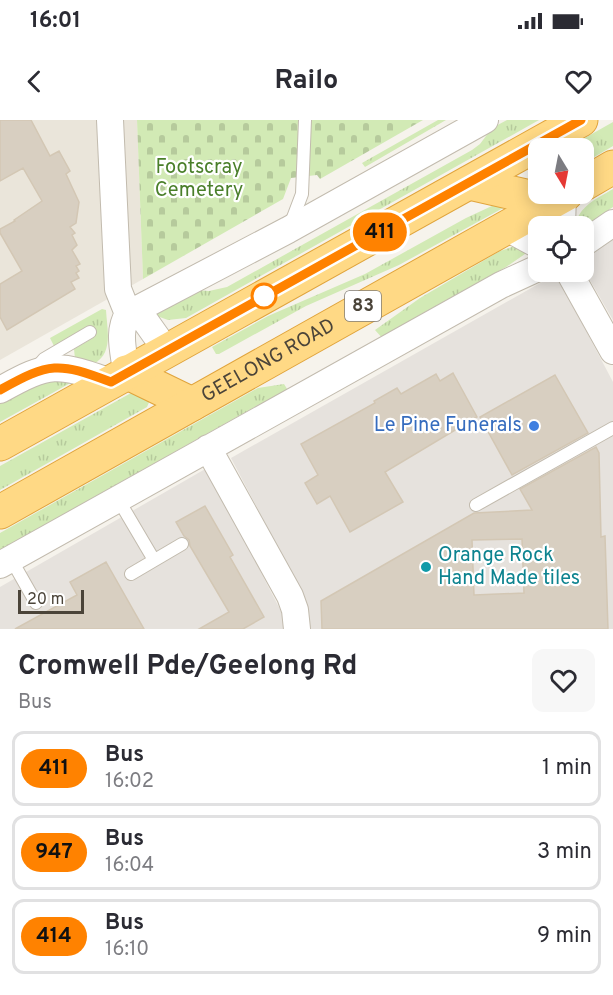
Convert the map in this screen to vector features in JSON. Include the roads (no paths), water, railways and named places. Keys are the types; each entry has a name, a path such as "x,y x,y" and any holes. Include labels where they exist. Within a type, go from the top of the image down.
{"highway":[{"path":"0,444 581,120"},
{"name":"GEELONG ROAD","path":"594,181 613,168"},
{"path":"469,183 528,196"},
{"name":"GEELONG ROAD","path":"0,512 505,227 557,204"},
{"path":"166,350 192,404"},
{"path":"118,377 192,404"}],"street":[{"path":"110,120 118,289 128,314"},
{"path":"0,390 32,373 49,368 65,367 118,377 121,327 128,314 288,230 485,120"},
{"path":"594,236 613,223"},
{"path":"505,227 528,240"},
{"path":"6,562 501,285 528,273"},
{"path":"575,282 613,351"},
{"path":"128,314 144,319 166,350"},
{"path":"208,448 290,596 295,610 297,629"}],"lane":[{"path":"288,230 302,194 306,120"},
{"path":"32,373 44,359 90,332"},
{"path":"476,505 613,428"},
{"path":"118,499 154,560"},
{"path":"131,574 182,544"},
{"path":"6,562 36,603"}],"place":[{"name":"Le Pine Funerals","path":"534,426"},
{"name":"Orange Rock Hand Made tiles","path":"426,567"}],"park label":[{"name":"Footscray Cemetery","path":"199,180"}]}
